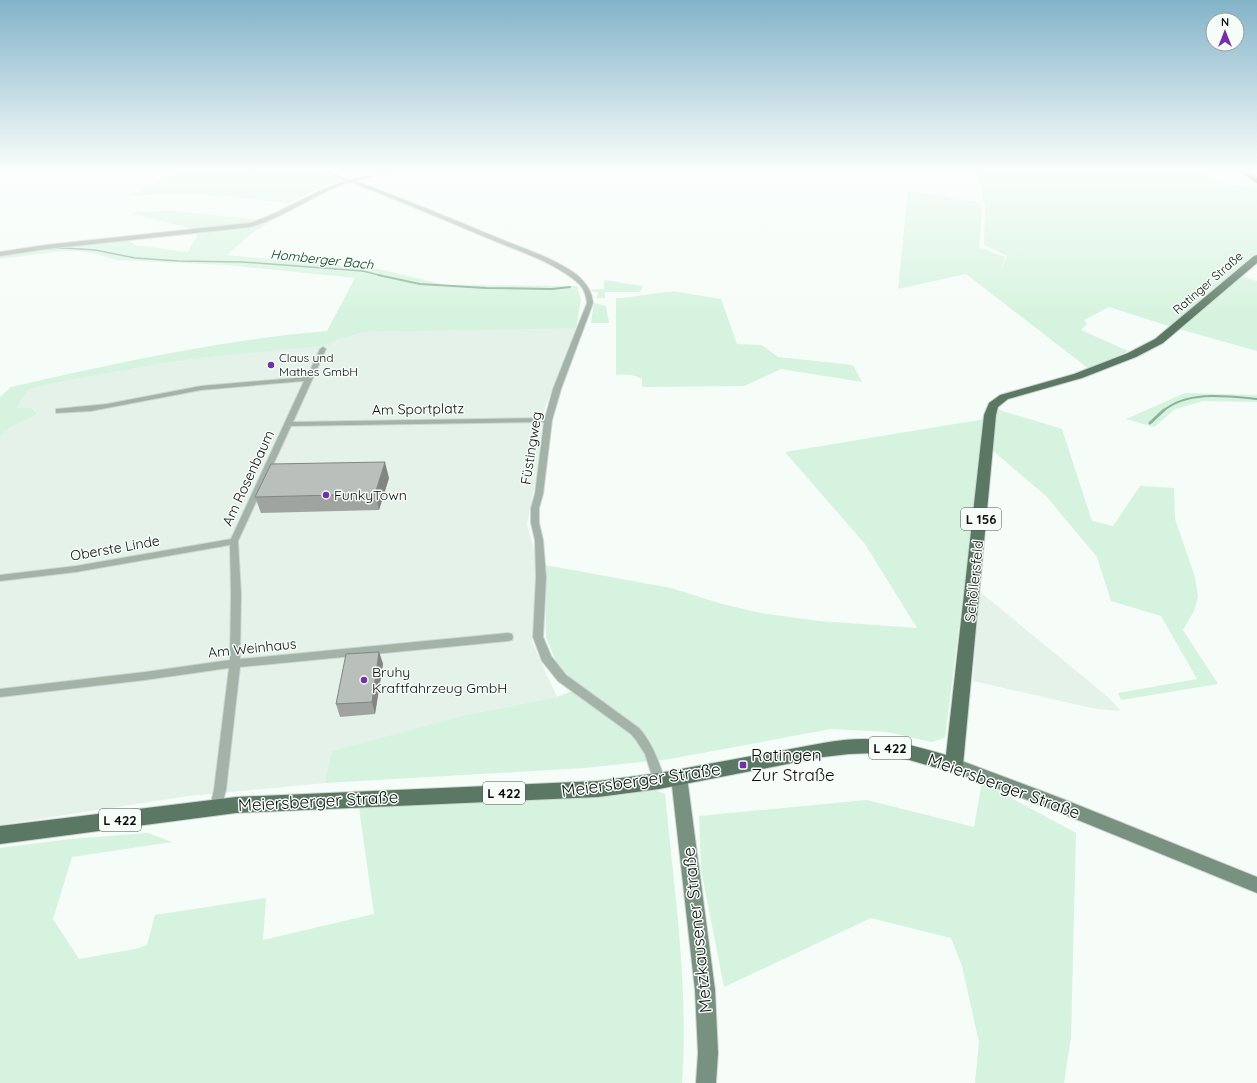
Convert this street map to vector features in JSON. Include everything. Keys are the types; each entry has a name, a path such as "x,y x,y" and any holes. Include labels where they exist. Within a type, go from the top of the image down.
{"main road":[{"name":"Ratinger Straße","path":"1176,328 1257,258"},
{"name":"Schöllersfeld","path":"954,765 990,415 993,405 1000,399 1009,395 1067,380 1126,357 1159,341 1176,328"},
{"name":"Meiersberger Straße","path":"0,835 216,807 317,800 577,791 679,778 823,750 875,746 910,752 954,765 1049,801 1257,886"},
{"name":"Metzkausener Straße","path":"679,778 705,990 708,1053 706,1083"}],"street":[{"path":"0,254 46,247 250,225 269,220"},
{"name":"Füstingweg","path":"449,220 548,261 574,276 584,285 589,294 590,303 557,389 548,420 539,494 535,508 535,523 539,540 541,577 538,637 546,658 562,678 635,731 643,740 654,762 659,781"},
{"name":"Am Rosenbaum","path":"216,807 220,790 235,663 236,594 234,541 323,349"},
{"path":"59,411 79,410 187,390 258,381 308,379"},
{"name":"Am Sportplatz","path":"289,424 548,420"},
{"name":"Oberste Linde","path":"0,578 76,569 234,541"},
{"name":"Am Weinhaus","path":"0,693 145,676 235,663 508,636"}],"shaded area":[{"path":"576,328 545,407 541,430 538,469 527,525 537,559 538,588 532,642 557,697 461,716 333,751 325,783 189,796 0,825 0,436 15,425 38,414 33,408 17,408 29,389 165,363 331,341 364,332"},
{"path":"979,591 1108,697 1121,711 1096,709 973,681"}],"green space":[{"path":"155,220 264,220 248,224 198,230"},
{"path":"274,220 252,233 227,255 379,269 445,285 577,286 581,300 576,328 364,332 332,341 330,345 218,356 165,363 75,379 29,389 17,408 32,408 38,414 15,425 0,436 0,397 11,387 168,353 247,340 327,331 355,278 226,265 117,260 92,253 77,251 64,251 0,259 0,254 127,239 135,245 188,252 199,232"},
{"path":"905,220 981,220 979,247 1005,257 1001,269 1007,256 984,245 985,220 1257,220 1257,253 1172,327 1109,307 1084,320 1087,324 1081,330 1128,351 1089,369 966,274 898,289"},
{"path":"1240,276 1257,281 1257,351 1179,329"},
{"path":"604,280 643,286 640,292 605,292 605,298 597,298 598,292 589,290 604,289"},
{"path":"673,291 721,299 737,344 762,345 778,357 853,365 862,382 781,369 744,386 642,387 642,379 639,377 623,374 616,375 616,298"},
{"path":"594,303 606,306 609,323 591,323"},
{"path":"1185,393 1257,395 1257,402 1203,401 1175,409 1154,427 1126,419"},
{"path":"996,409 1062,429 1092,521 1113,526 1140,486 1174,488 1175,519 1195,577 1198,597 1194,611 1183,630 1218,684 1121,700 1118,693 1197,679 1161,616 1111,601 1097,557 1046,496 992,450"},
{"path":"985,419 945,738 931,742 888,732 831,729 670,759 584,768 325,783 332,751 461,716 557,697 580,688 557,664 546,637 545,565 671,588 722,604 761,613 819,621 917,628 865,544 785,452"},
{"path":"982,782 1076,833 1071,1037 1064,1083 975,1083 979,1042 962,966 951,938 871,918 724,987 701,869 699,816 867,800 974,827"},
{"path":"655,790 665,794 680,938 684,1011 682,1083 0,1083 0,848 70,839 148,833 172,842 72,857 53,919 79,959 135,949 147,945 155,915 266,898 263,940 374,914 359,808 532,799"}],"building":[{"path":"385,462 375,494 255,497 271,464"},
{"name":"Bruhy Kraftfahrzeug GmbH","path":"379,652 372,702 336,704 346,654"}],"waterway":[{"name":"Homberger Bach","path":"43,249 64,248 95,250 135,258 179,261 243,262 363,271 383,276"},
{"name":"Homberger Bach","path":"378,275 420,284 486,288 552,289 570,287"},
{"path":"1163,411 1173,404 1196,397 1221,396 1257,399"},
{"path":"1150,423 1164,410"}],"place":[{"name":"Claus und Mathes GmbH","path":"271,365"},
{"name":"FunkyTown","path":"326,495"},
{"name":"Bruhy Kraftfahrzeug GmbH","path":"364,680"},
{"name":"Ratingen Zur Straße","path":"743,765"}]}
